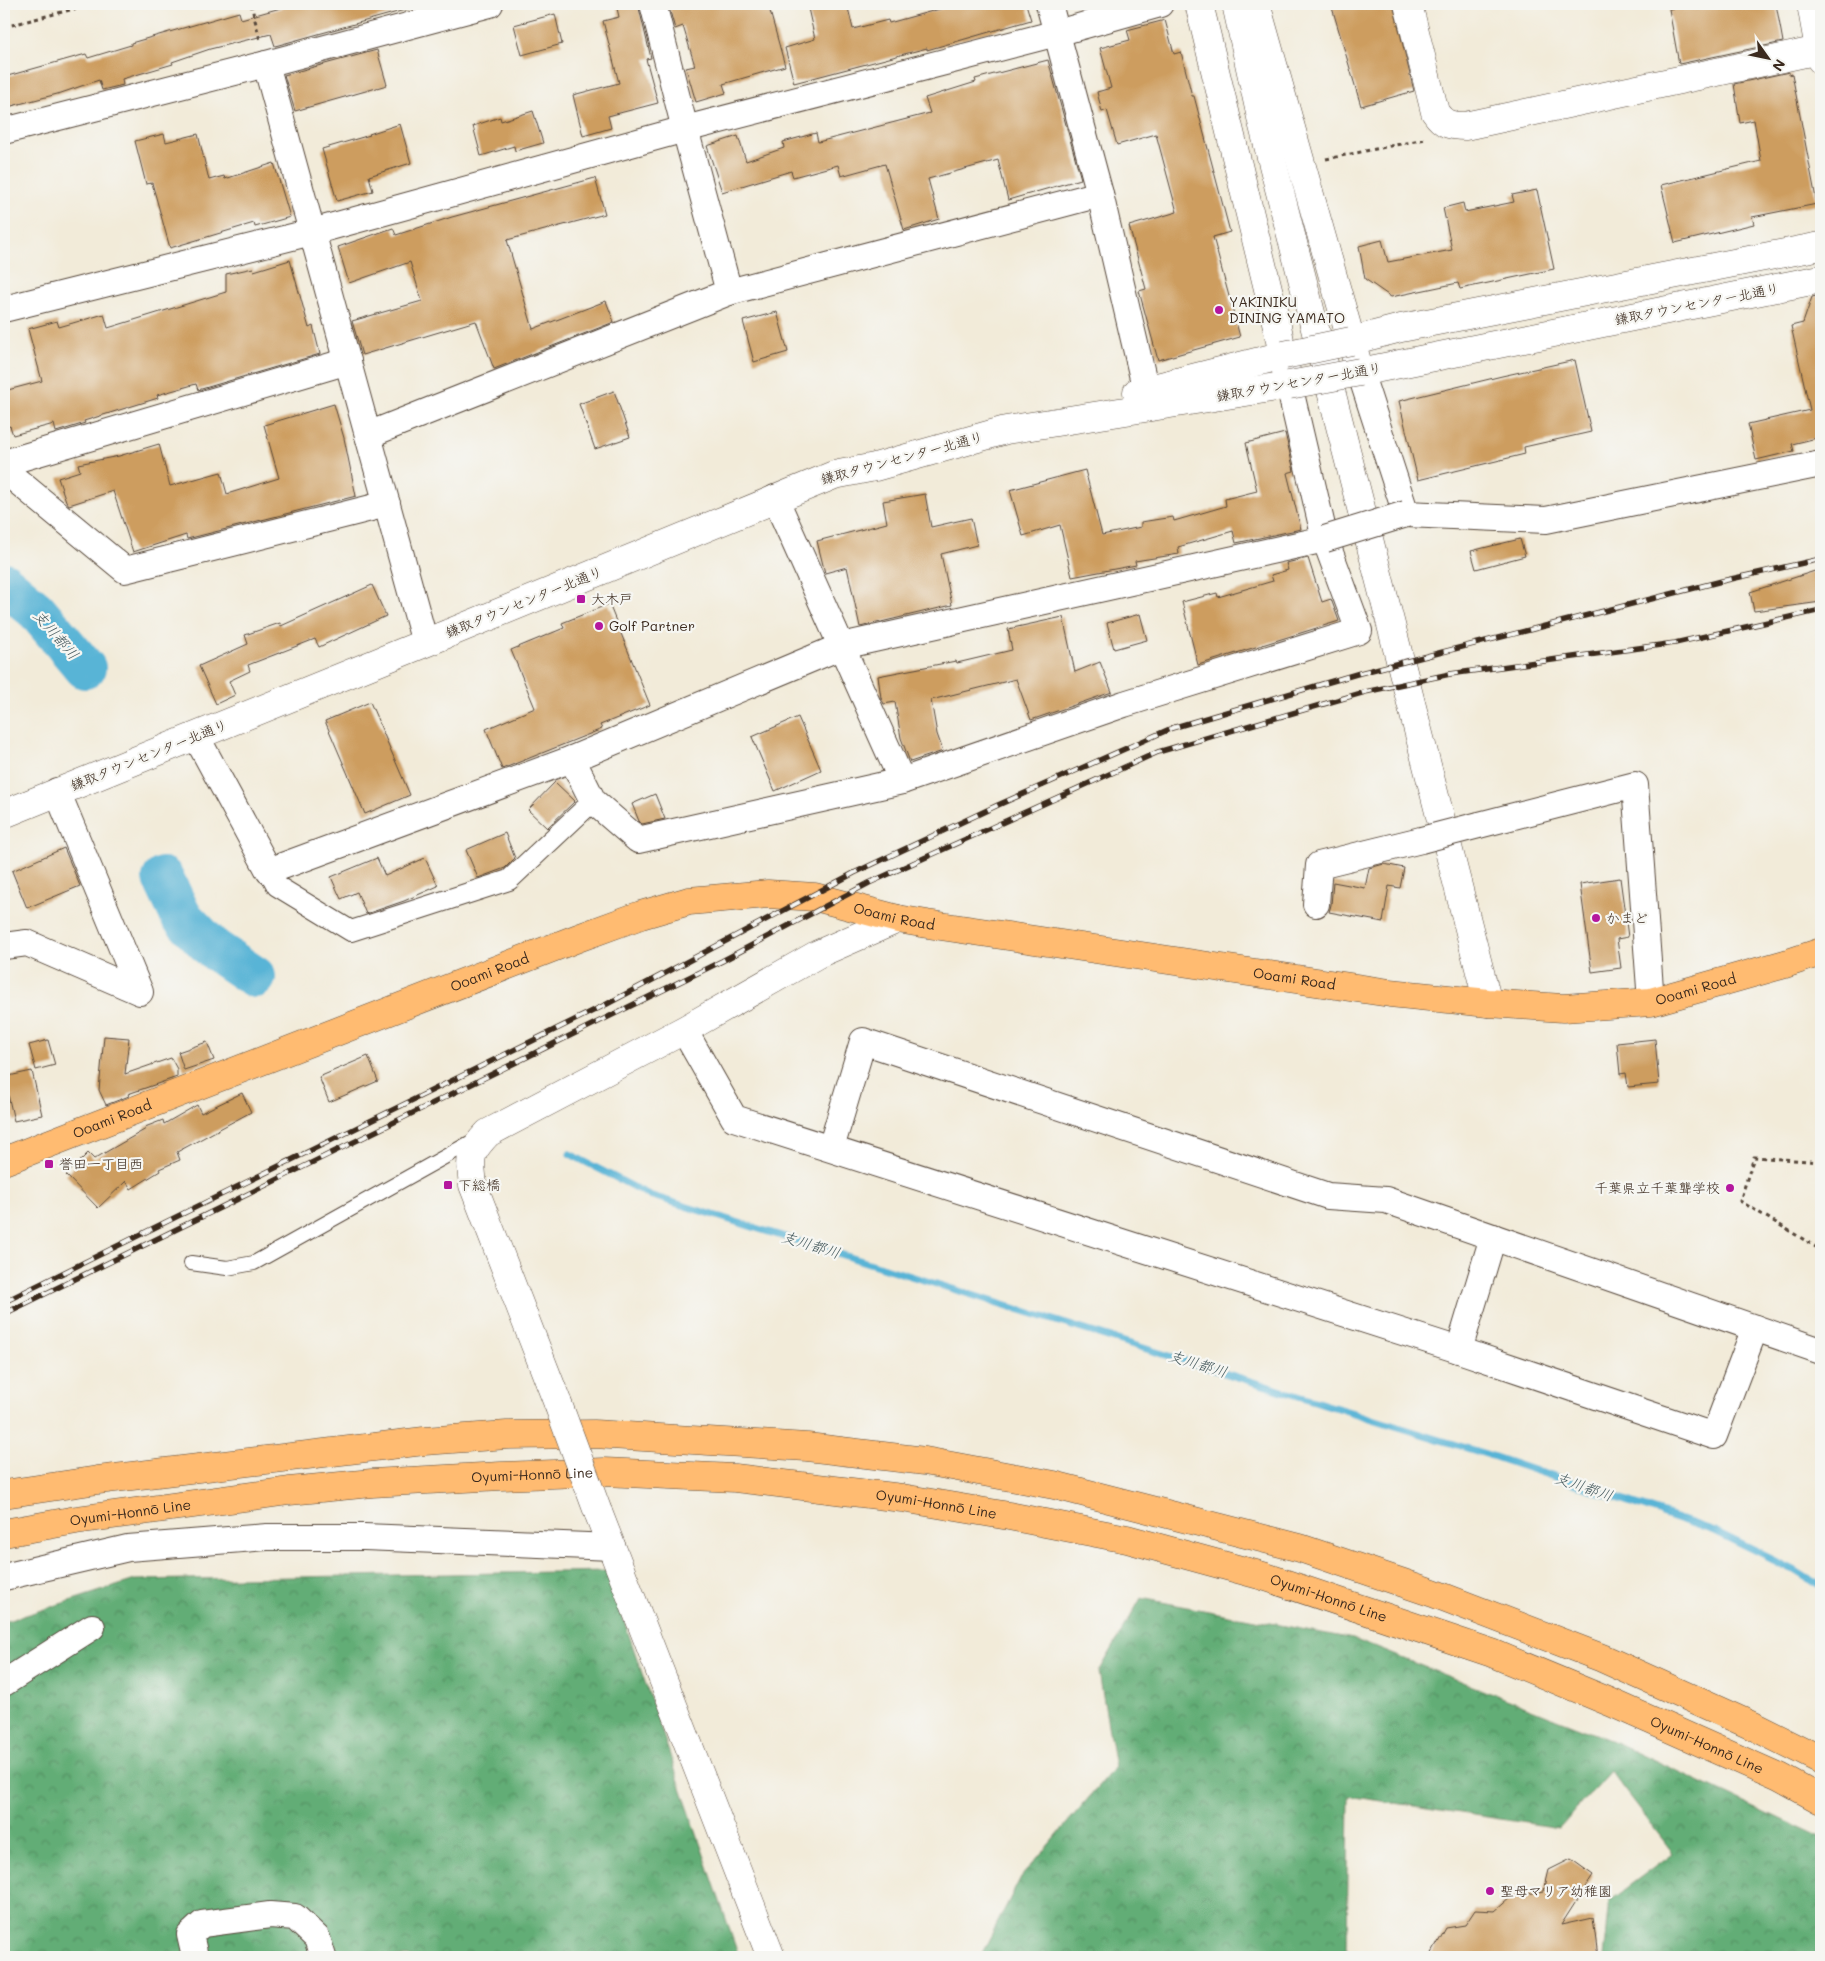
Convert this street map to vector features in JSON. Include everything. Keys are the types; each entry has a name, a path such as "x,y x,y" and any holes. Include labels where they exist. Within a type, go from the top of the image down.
{"main road":[{"name":"Ooami Road","path":"4,1162 568,942 641,915 689,901 768,894 815,897 898,919 1380,992 1488,1003 1563,1008 1651,1002 1821,952"},
{"path":"4,1494 98,1480 424,1441 507,1435 594,1434 806,1447 925,1462 1054,1485 1308,1551 1433,1593 1602,1658 1757,1728 1821,1760"},
{"name":"Oyumi-Honnō Line","path":"4,1533 76,1520 289,1491 372,1483 538,1474 604,1472 734,1478 902,1498 1009,1516 1128,1540 1264,1576 1492,1653 1610,1702 1752,1766 1821,1800"}],"street":[{"path":"4,132 490,4"},
{"path":"653,4 729,292"},
{"path":"1049,4 1100,194 1146,391"},
{"path":"4,309 312,232 685,129 1057,33 1160,4"},
{"path":"572,759 593,801 638,840 902,781 1124,704 1360,631 1325,539 1284,356 1200,4"},
{"path":"1224,4 1262,122"},
{"path":"1236,4 1262,122 1488,1003"},
{"path":"1256,4 1350,341 1406,514"},
{"path":"1408,4 1434,112 1442,122 1452,126 1474,124 1820,55 1811,4"},
{"path":"266,64 425,643"},
{"path":"368,435 729,292 1100,194"},
{"name":"鎌取タウンセンター北通り","path":"4,814 834,474 872,454 955,426 1023,411 1146,391 1401,328 1821,246"},
{"name":"鎌取タウンセンター北通り","path":"834,474 875,467 1006,430 1360,372 1821,279"},
{"path":"4,463 348,361"},
{"path":"269,872 572,759 842,646 1325,539 1406,514 1546,520 1821,464"},
{"path":"4,470 125,570 387,504"},
{"path":"775,498 902,781"},
{"path":"196,736 277,886 352,931 509,880 593,801"},
{"path":"1316,904 1319,865 1635,785 1651,1002"},
{"path":"4,946 27,944 140,992 58,792"},
{"path":"771,1957 473,1185 470,1160 474,1148 488,1133 684,1030 818,954 898,919"},
{"path":"684,1030 734,1118 1459,1350 1714,1436 1755,1328"},
{"path":"831,1148 863,1040 1328,1196 1386,1200 1821,1351"},
{"path":"1459,1350 1493,1237"},
{"path":"4,1577 128,1548 266,1537 364,1537 612,1548"},
{"path":"4,1683 92,1627"},
{"path":"195,1957 190,1935 202,1924 270,1915 295,1917 317,1938 323,1957"}],"lane":[{"path":"191,1264 227,1268 254,1263 488,1133"}],"path":[{"path":"4,27 93,4"},
{"path":"252,4 266,64"},
{"path":"1323,160 1436,137 1452,126"},
{"path":"1821,1162 1754,1157 1740,1200 1821,1250"}],"green space":[{"path":"607,1571 739,1957 4,1957 4,1622 135,1580"},
{"path":"1141,1598 1353,1639 1620,1744 1821,1838 1821,1957 1604,1957 1610,1900 1673,1853 1610,1771 1559,1828 1349,1796 1347,1952 1343,1957 980,1957 1021,1877 1115,1767 1099,1672"}],"building":[{"path":"295,4 411,4 412,8 275,46 271,34 210,49 172,62 173,64 122,79 123,85 102,90 99,80 61,93 4,108 4,77 86,54 88,58 131,45 131,43 239,12 241,19"},
{"path":"616,4 638,4 651,58 646,59 658,103 608,116 611,128 583,136 573,95 619,83 603,21 619,17"},
{"path":"668,4 768,4 785,66 723,84 726,93 696,102 686,68 695,66 683,26 675,29"},
{"path":"807,4 847,4 853,29 888,20 889,23 958,4 1026,4 1031,20 927,50 927,48 794,83 785,48 815,39"},
{"path":"1331,4 1393,4 1414,91 1361,106"},
{"path":"1698,4 1776,4 1783,42 1679,64 1669,9"},
{"path":"555,14 562,44 522,55 514,25"},
{"path":"1165,20 1174,54 1181,52 1230,232 1213,237 1240,337 1158,360 1139,291 1146,289 1129,226 1177,212 1156,134 1117,145 1107,110 1102,112 1097,92 1111,88 1100,48 1130,40 1127,30"},
{"path":"377,50 387,85 295,111 284,75"},
{"path":"1048,60 1081,179 1008,200 998,160 928,179 939,219 904,230 885,164 841,176 838,165 793,177 791,171 722,192 707,146 738,136 746,161 784,148 783,142 816,133 818,142 930,113 925,98 976,82 975,79"},
{"path":"1789,72 1789,75 1792,74 1817,204 1752,217 1754,224 1675,243 1661,185 1761,161 1754,120 1740,123 1734,84"},
{"path":"533,111 543,143 515,151 514,146 481,156 473,126 500,117 501,121"},
{"path":"400,124 411,163 369,176 373,191 337,201 322,149"},
{"path":"164,134 166,142 198,134 209,180 224,176 225,179 274,163 290,217 255,227 254,223 170,248 152,183 146,184 135,141"},
{"path":"595,178 605,214 507,240 533,329 606,301 614,322 494,369 476,321 362,355 352,321 422,301 410,262 349,283 338,247 393,228 396,235 452,217"},
{"path":"1537,190 1554,269 1460,289 1458,283 1391,297 1365,279 1359,246 1382,240 1388,262 1452,250 1443,208 1463,203 1465,212 1514,202 1512,195"},
{"path":"290,260 309,328 313,326 320,354 198,390 196,384 157,395 158,398 84,421 85,423 56,432 54,424 13,435 10,426 4,428 4,391 42,381 28,329 57,321 59,327 104,314 108,328 226,292 226,274 253,268 254,271"},
{"path":"1821,295 1821,437 1792,444 1794,451 1756,460 1748,424 1810,410 1791,326 1803,323 1812,297"},
{"path":"777,312 788,352 754,362 743,321"},
{"path":"1575,360 1591,432 1524,447 1525,454 1418,480 1399,401"},
{"path":"614,391 630,437 595,449 579,404"},
{"path":"334,404 344,438 356,496 187,539 186,535 133,552 113,491 69,505 58,478 80,471 78,464 119,456 159,444 170,486 221,472 227,494 279,478 264,425"},
{"path":"1285,433 1294,471 1287,473 1301,529 1236,543 1233,531 1178,547 1179,554 1135,561 1136,565 1072,577 1060,525 1023,536 1010,490 1085,470 1102,535 1141,527 1141,522 1173,517 1174,521 1226,506 1225,499 1257,491 1246,443"},
{"path":"925,494 931,527 971,518 977,545 941,554 952,605 860,627 847,567 825,573 817,541 887,523 883,501"},
{"path":"1520,539 1525,556 1476,569 1471,551"},
{"path":"1308,558 1322,602 1331,599 1339,621 1198,665 1182,602 1217,593 1218,597 1273,581 1271,575 1288,570 1286,563"},
{"path":"1821,569 1821,602 1754,611 1750,592"},
{"path":"372,585 386,616 319,647 315,639 248,665 250,671 229,681 235,695 216,704 199,666 248,644 245,635 280,623 281,626"},
{"path":"609,604 650,705 600,725 602,729 502,769 486,729 535,708 511,650 564,628 562,623"},
{"path":"1140,614 1147,640 1114,649 1107,623"},
{"path":"1063,617 1075,672 1100,662 1112,692 1031,720 1016,679 931,700 937,734 943,751 910,762 901,738 895,702 884,704 881,698 878,676 956,661 957,663 1012,650 1008,629"},
{"path":"370,702 410,795 365,814 325,721"},
{"path":"798,717 821,770 775,791 752,737"},
{"path":"555,782 575,801 547,828 528,810"},
{"path":"655,794 665,819 642,824 632,804"},
{"path":"505,833 515,858 505,868 478,878 466,850"},
{"path":"64,848 80,886 27,908 12,871"},
{"path":"377,858 385,876 425,858 438,886 404,901 366,914 357,892 341,899 331,877"},
{"path":"1384,864 1404,868 1400,888 1389,886 1383,922 1329,912 1333,882 1365,888 1369,868"},
{"path":"1620,878 1628,937 1617,939 1621,968 1592,972 1580,884"},
{"path":"104,1036 129,1038 125,1074 171,1058 177,1069 177,1077 128,1094 129,1096 106,1105 99,1090"},
{"path":"1655,1039 1659,1084 1628,1087 1626,1073 1620,1074 1617,1043"},
{"path":"48,1040 55,1065 36,1070 29,1045"},
{"path":"207,1042 214,1060 184,1070 178,1052"},
{"path":"368,1056 378,1081 329,1102 319,1077"},
{"path":"32,1071 42,1115 14,1121 4,1077"},
{"path":"242,1093 251,1112 177,1152 180,1160 159,1169 160,1171 131,1189 126,1181 98,1208 66,1175 88,1153 94,1159 146,1129 145,1127 163,1120 164,1124 197,1105 201,1113"},
{"path":"1571,1859 1593,1875 1561,1925 1593,1918 1598,1957 1430,1957 1446,1928 1465,1925 1475,1910 1495,1911 1511,1897 1544,1891 1549,1870"}],"waterway":[{"name":"支川都川","path":"4,583 36,610 85,668"},
{"name":"支川都川","path":"163,878 181,916 212,948 255,977"},
{"name":"支川都川","path":"570,1154 649,1195 1489,1455 1714,1531 1794,1570 1821,1587"}],"railway":[{"path":"4,1302 607,1004 854,873 998,805 1172,728 1360,673 1722,581 1821,559"},
{"path":"4,1314 722,961 869,883 1158,752 1365,692 1450,674 1675,643 1821,610"}],"place":[{"name":"YAKINIKU DINING YAMATO","path":"1219,310"},
{"name":"大木戸","path":"581,599"},
{"name":"Golf Partner","path":"599,626"},
{"name":"かまど","path":"1596,918"},
{"name":"誉田一丁目西","path":"49,1164"},
{"name":"下総橋","path":"448,1185"},
{"name":"千葉県立千葉聾学校","path":"1730,1188"},
{"name":"聖母マリア幼稚園","path":"1490,1891"}]}
